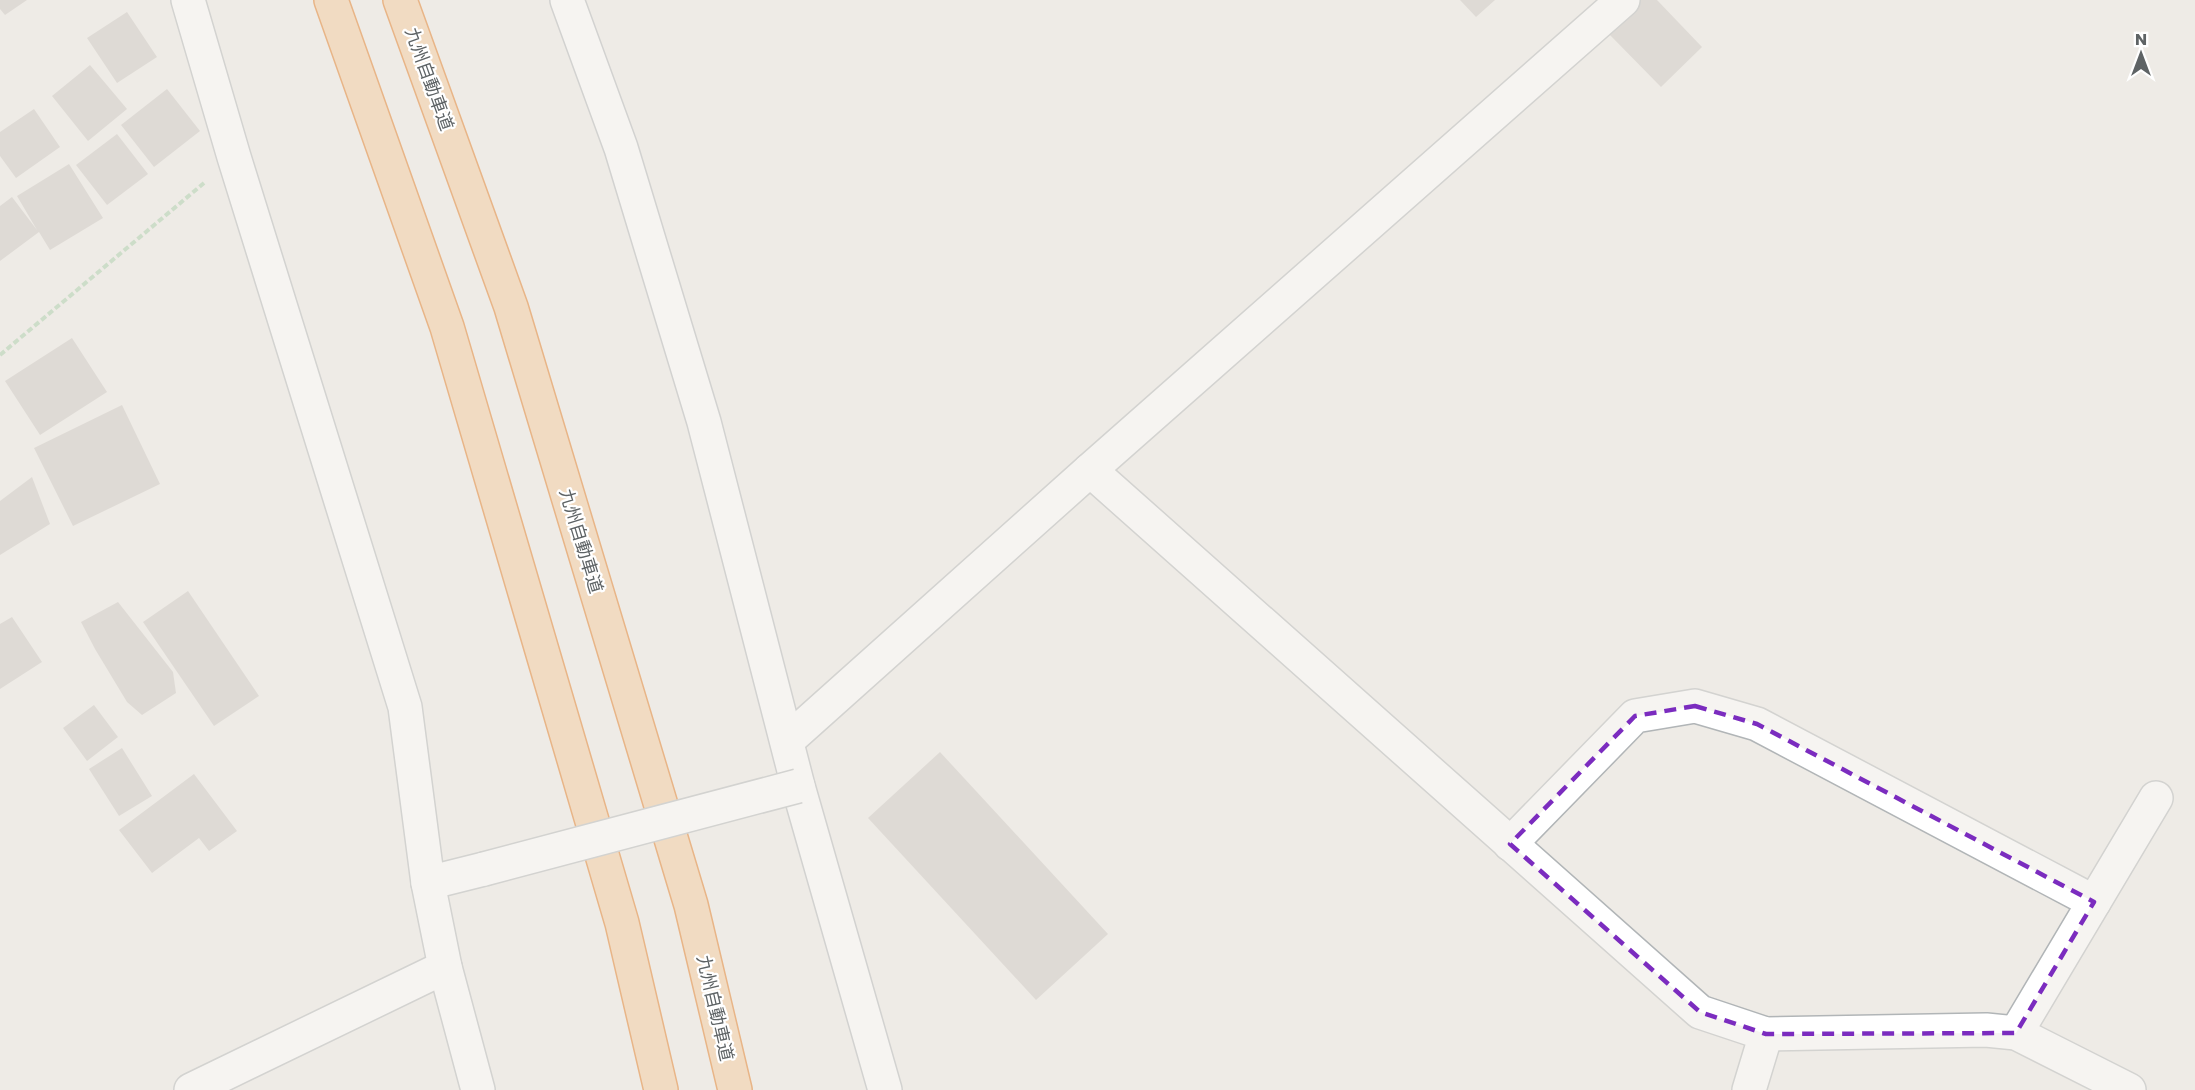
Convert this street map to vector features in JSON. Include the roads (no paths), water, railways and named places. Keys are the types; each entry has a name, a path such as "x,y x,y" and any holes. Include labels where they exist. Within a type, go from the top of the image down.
{"highway":[{"path":"331,0 447,327 622,923 661,1090"},
{"name":"九州自動車道","path":"400,0 511,307 691,905 735,1090"},
{"path":"691,905 747,1090"}],"street":[{"path":"188,0 234,157 405,707 428,883 445,967 478,1090"},
{"path":"567,0 621,148 704,422 798,786 885,1090"},
{"path":"787,741 1090,470 1623,0"},
{"path":"1090,470 1700,1012 1766,1034 1986,1030 2016,1033 2129,1090"},
{"path":"1510,844 1635,716 1695,706 1756,724 2094,903"},
{"path":"428,883 798,786"},
{"path":"2016,1033 2156,798"},
{"path":"191,1090 445,967"},
{"path":"1749,1090 1766,1034"}]}
